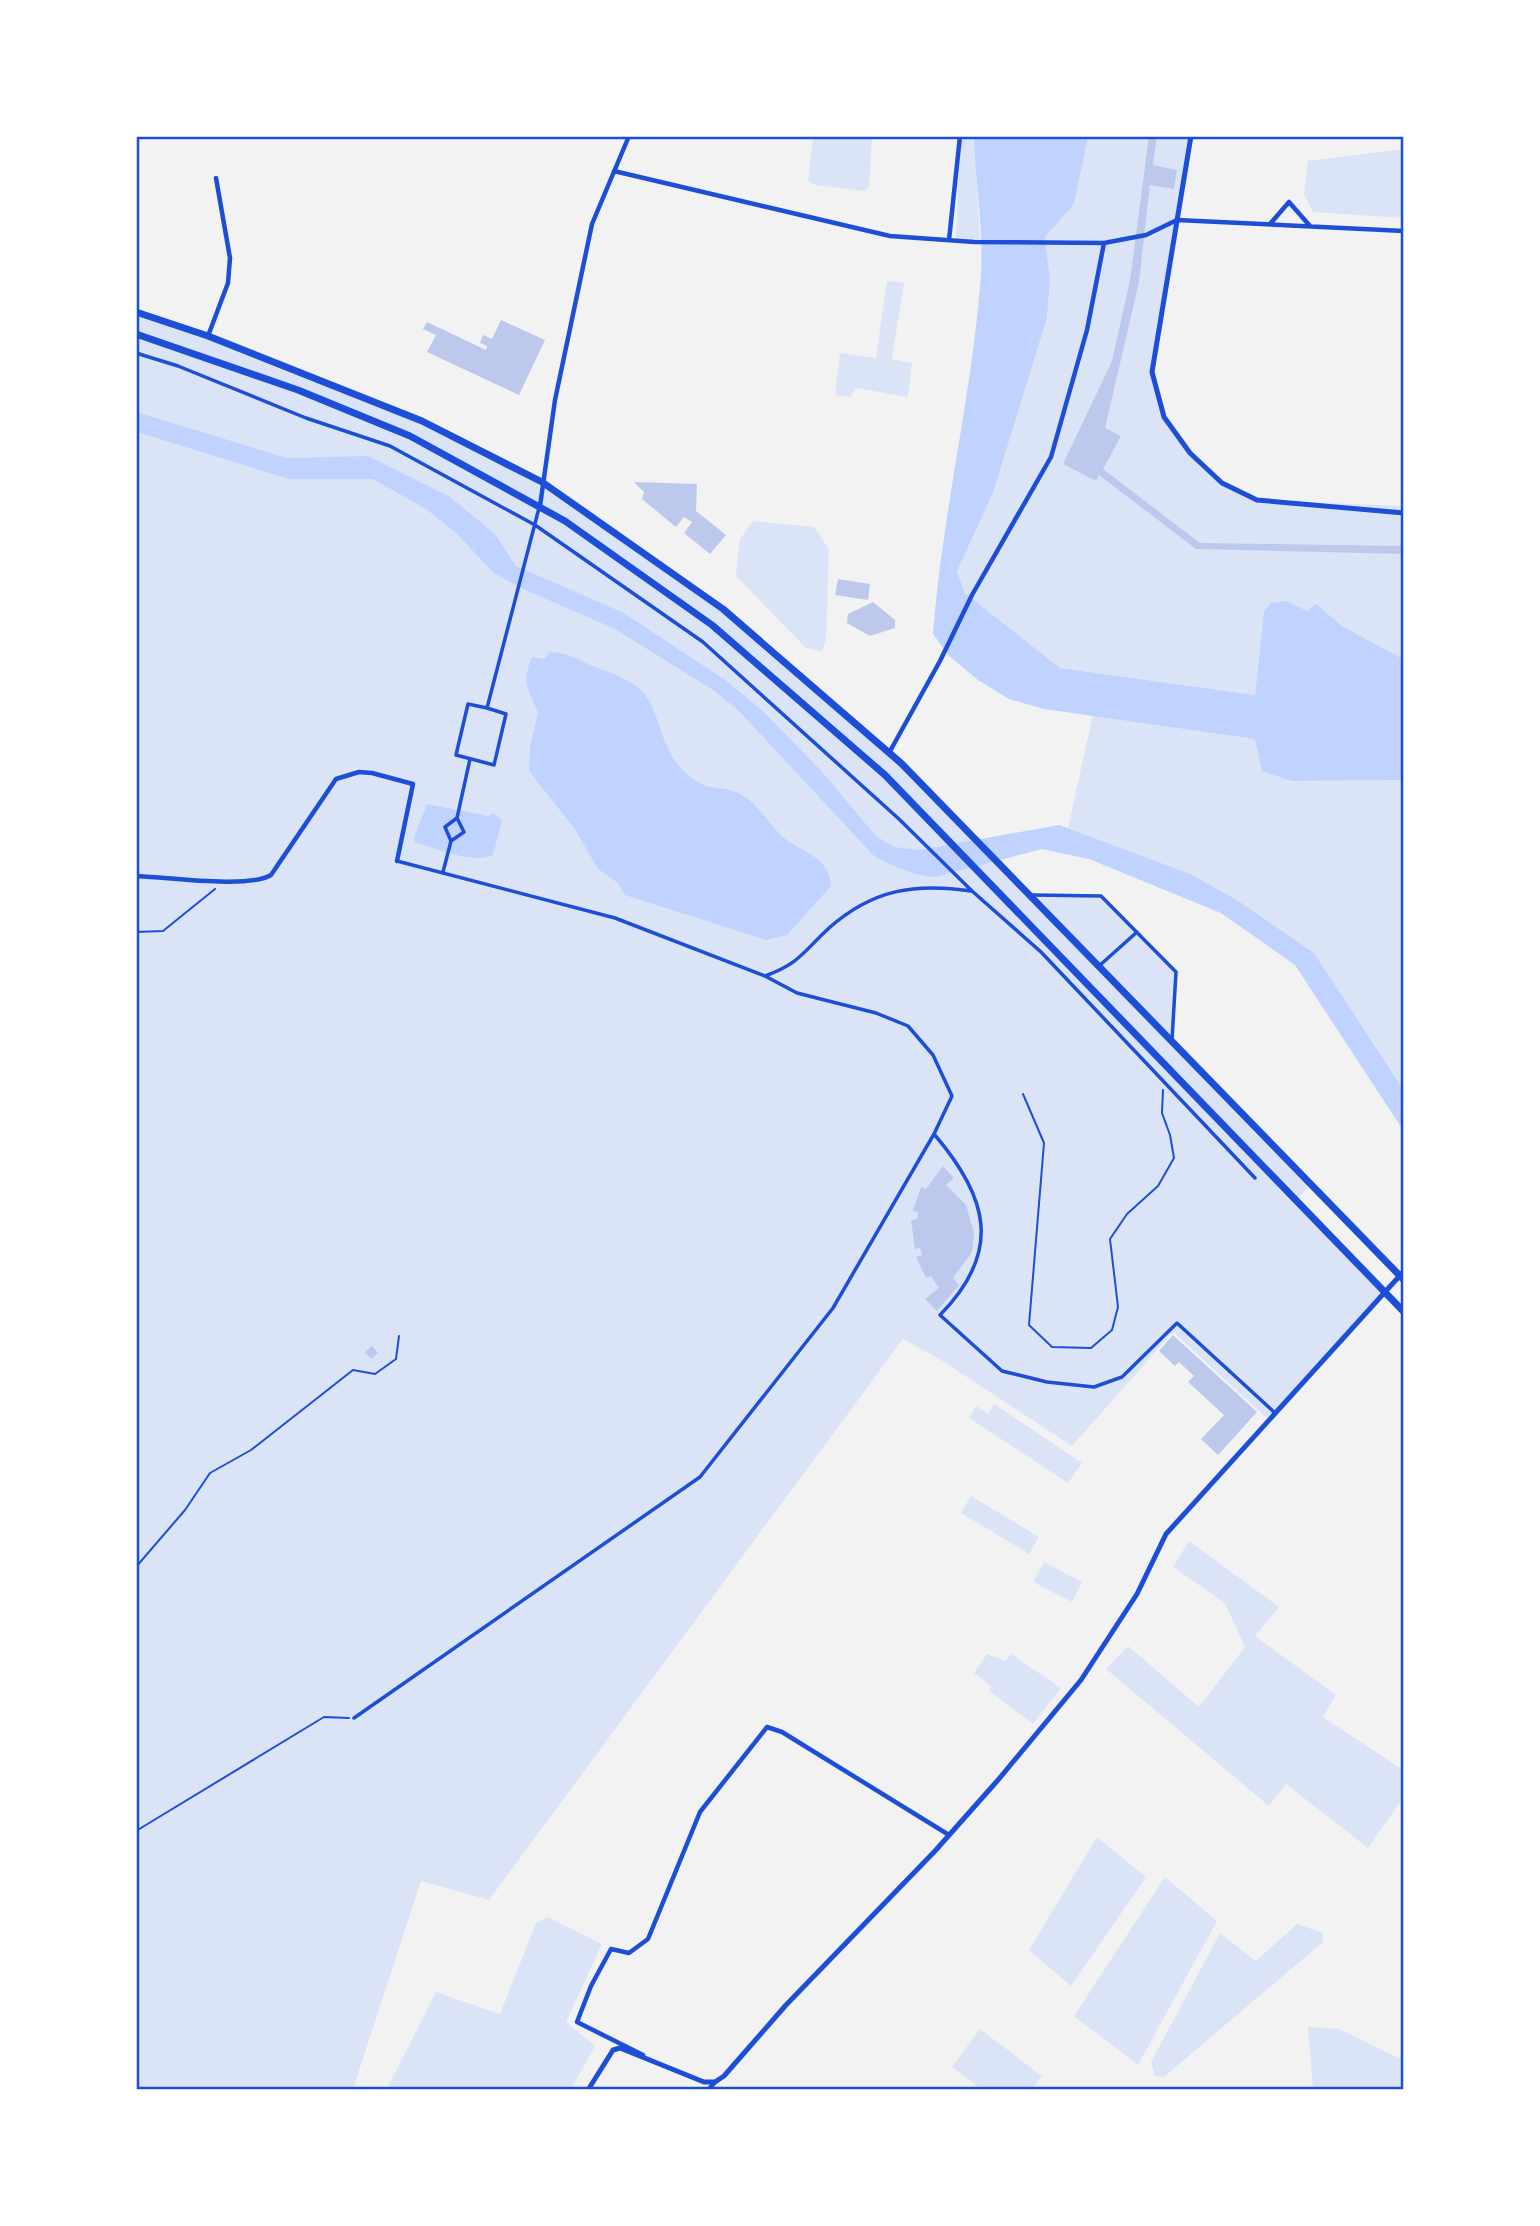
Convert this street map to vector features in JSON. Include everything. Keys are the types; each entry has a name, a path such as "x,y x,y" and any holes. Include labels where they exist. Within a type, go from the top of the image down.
{"highway":[{"path":"136,312 208,336 422,421 542,482 723,609 889,753 1402,1276"},
{"path":"136,334 298,390 410,436 540,506 712,625 885,775 1404,1312"}],"street":[{"path":"487,708 540,506 555,400 592,224 629,136"},
{"path":"949,240 960,136"},
{"path":"1191,136 1152,372 1164,417 1190,453 1222,483 1257,500 1404,513"},
{"path":"614,171 890,236 974,242 1104,243 1146,235 1177,220 1404,231"},
{"path":"208,336 228,283 230,258 216,178"},
{"path":"1270,225 1289,202 1311,227"},
{"path":"889,753 940,661 972,595 1051,457 1087,330 1104,243"},
{"path":"136,353 178,366 306,418 390,446 535,525 703,642 1041,952 1255,1178"},
{"path":"468,704 487,708 506,714 494,765 456,755 468,704"},
{"path":"452,841 445,827 457,818 470,759"},
{"path":"136,876 224,881 264,880 271,875 336,779 359,772 413,784 397,860 615,918 765,976 797,993 876,1013 908,1026 933,1055 952,1096 934,1134 833,1308 700,1477 354,1718"},
{"path":"443,872 452,841 464,832 457,818"},
{"path":"765,976 793,966 832,926 875,897 906,887 944,887 972,891"},
{"path":"1027,895 1101,896 1176,972 1172,1044"},
{"path":"1097,967 1137,932"},
{"path":"934,1134 955,1158 975,1194 981,1223 974,1271 961,1293 940,1315 1002,1371 1094,1388 1122,1377 1177,1323 1275,1413"},
{"path":"708,2090 949,1835 1081,1680 1137,1594 1166,1534 1384,1291 1402,1276"},
{"path":"715,2082 704,2082 578,2022 591,1986 611,1949 629,1953 648,1939 700,1812 767,1727 782,1732 949,1835"},
{"path":"588,2090 613,2050 620,2048 646,2056"}],"path":[{"path":"136,932 163,931 224,881"},
{"path":"1023,1094 1044,1143 1029,1325 1052,1347 1091,1348 1112,1329 1118,1307 1110,1239 1127,1214 1158,1186 1174,1158 1162,1113 1163,1078"},
{"path":"136,1567 185,1510 210,1474 251,1450 353,1370 376,1374 396,1359 398,1336"},
{"path":"136,1831 324,1717 354,1718"}],"shaded area":[{"path":"813,137 872,137 869,186 865,191 815,185 808,181"},
{"path":"960,137 974,137 980,240 956,240"},
{"path":"1088,137 1191,137 1152,372 1164,417 1190,453 1222,483 1257,500 1403,506 1403,659 1342,626 1316,605 1307,611 1264,611 1255,695 1060,668 965,593 957,573 993,493 1047,318 1050,280 1045,237 1074,204"},
{"path":"1403,149 1403,218 1313,212 1304,194 1308,161"},
{"path":"887,281 904,283 892,359 912,363 908,397 855,388 851,397 835,395 840,353 876,358"},
{"path":"137,312 422,421 542,482 723,609 902,764 1026,895 1101,896 1176,972 1172,1044 1310,1185 1298,1198 1384,1291 1269,1420 1173,1332 1072,1446 938,1358 903,1339 489,1900 421,1881 353,2089 137,2090"},
{"path":"753,521 814,527 829,549 826,639 822,651 806,648 736,576 740,539"},
{"path":"1093,714 1255,739 1291,781 1403,780 1403,1089 1314,953 1237,900 1068,828"},
{"path":"994,1404 1082,1463 1068,1483 969,1418 976,1406 988,1414"},
{"path":"971,1496 1039,1537 1029,1554 961,1513"},
{"path":"1189,1541 1279,1607 1255,1636 1336,1695 1323,1717 1403,1770 1403,1798 1368,1848 1286,1784 1269,1806 1106,1669 1128,1646 1199,1707 1245,1647 1225,1603 1173,1567"},
{"path":"1044,1562 1082,1582 1072,1602 1033,1582"},
{"path":"987,1654 1005,1661 1011,1654 1061,1688 1033,1724 989,1691 991,1686 974,1673"},
{"path":"1097,1837 1146,1877 1071,1986 1029,1950"},
{"path":"1165,1877 1217,1921 1138,2065 1074,2016"},
{"path":"547,1917 602,1944 566,2022 595,2046 571,2089 387,2089 436,1992 500,2014 536,1923"},
{"path":"1297,1924 1323,1933 1323,1942 1164,2077 1155,2076 1151,2062 1220,1933 1256,1961"},
{"path":"1308,2027 1339,2029 1403,2060 1403,2089 1313,2089"},
{"path":"980,2029 1042,2076 1032,2089 981,2089 952,2067"}],"water":[{"path":"974,137 1088,137 1074,204 1045,237 1050,280 1047,318 993,493 957,572 965,593 1060,668 1255,695 1264,611 1271,603 1286,601 1307,611 1316,604 1342,626 1403,659 1403,780 1292,781 1262,771 1255,739 1044,709 1009,699 978,680 949,656 933,634 981,275"},
{"path":"136,412 287,458 368,456 450,497 495,534 516,566 624,613 725,680 763,711 824,774 876,836 894,847 920,850 1059,825 1190,874 1237,900 1314,953 1403,1089 1403,1130 1295,965 1221,913 1089,859 1042,849 935,877 890,864 875,857 738,710 713,690 615,629 523,589 494,573 455,532 426,509 373,479 289,479 137,432"},
{"path":"550,652 573,657 632,683 649,701 668,747 683,771 701,784 743,795 785,839 824,866 831,886 787,935 766,940 625,895 618,883 598,869 574,828 529,771 530,747 538,712 527,686 527,673 532,657 545,659"},
{"path":"427,804 488,816 494,813 502,821 493,855 465,857 415,842 414,837"}],"building":[{"path":"1149,136 1157,136 1153,165 1177,170 1174,189 1150,185 1139,282 1105,428 1121,436 1103,469 1200,543 1404,546 1404,554 1196,549 1099,475 1096,481 1063,464 1112,361 1130,280"},
{"path":"501,320 545,340 519,395 427,352 436,335 423,329 427,322 486,350 487,346 480,343 483,335 492,339"},
{"path":"634,482 697,484 696,511 726,535 710,554 684,533 692,522 684,517 676,527 642,499 644,492"},
{"path":"838,579 870,584 868,600 835,595"},
{"path":"873,602 895,620 895,628 870,636 847,623 848,614"},
{"path":"943,1166 954,1178 946,1185 966,1205 974,1233 972,1252 953,1278 959,1285 937,1311 925,1299 939,1288 931,1276 926,1278 916,1257 922,1255 920,1248 915,1249 911,1220 917,1219 918,1212 913,1211 921,1187 926,1189"},
{"path":"1173,1335 1257,1412 1218,1455 1201,1439 1224,1415 1188,1382 1194,1376 1179,1362 1175,1366 1159,1351"},
{"path":"372,1346 378,1353 371,1359 365,1352"}]}
